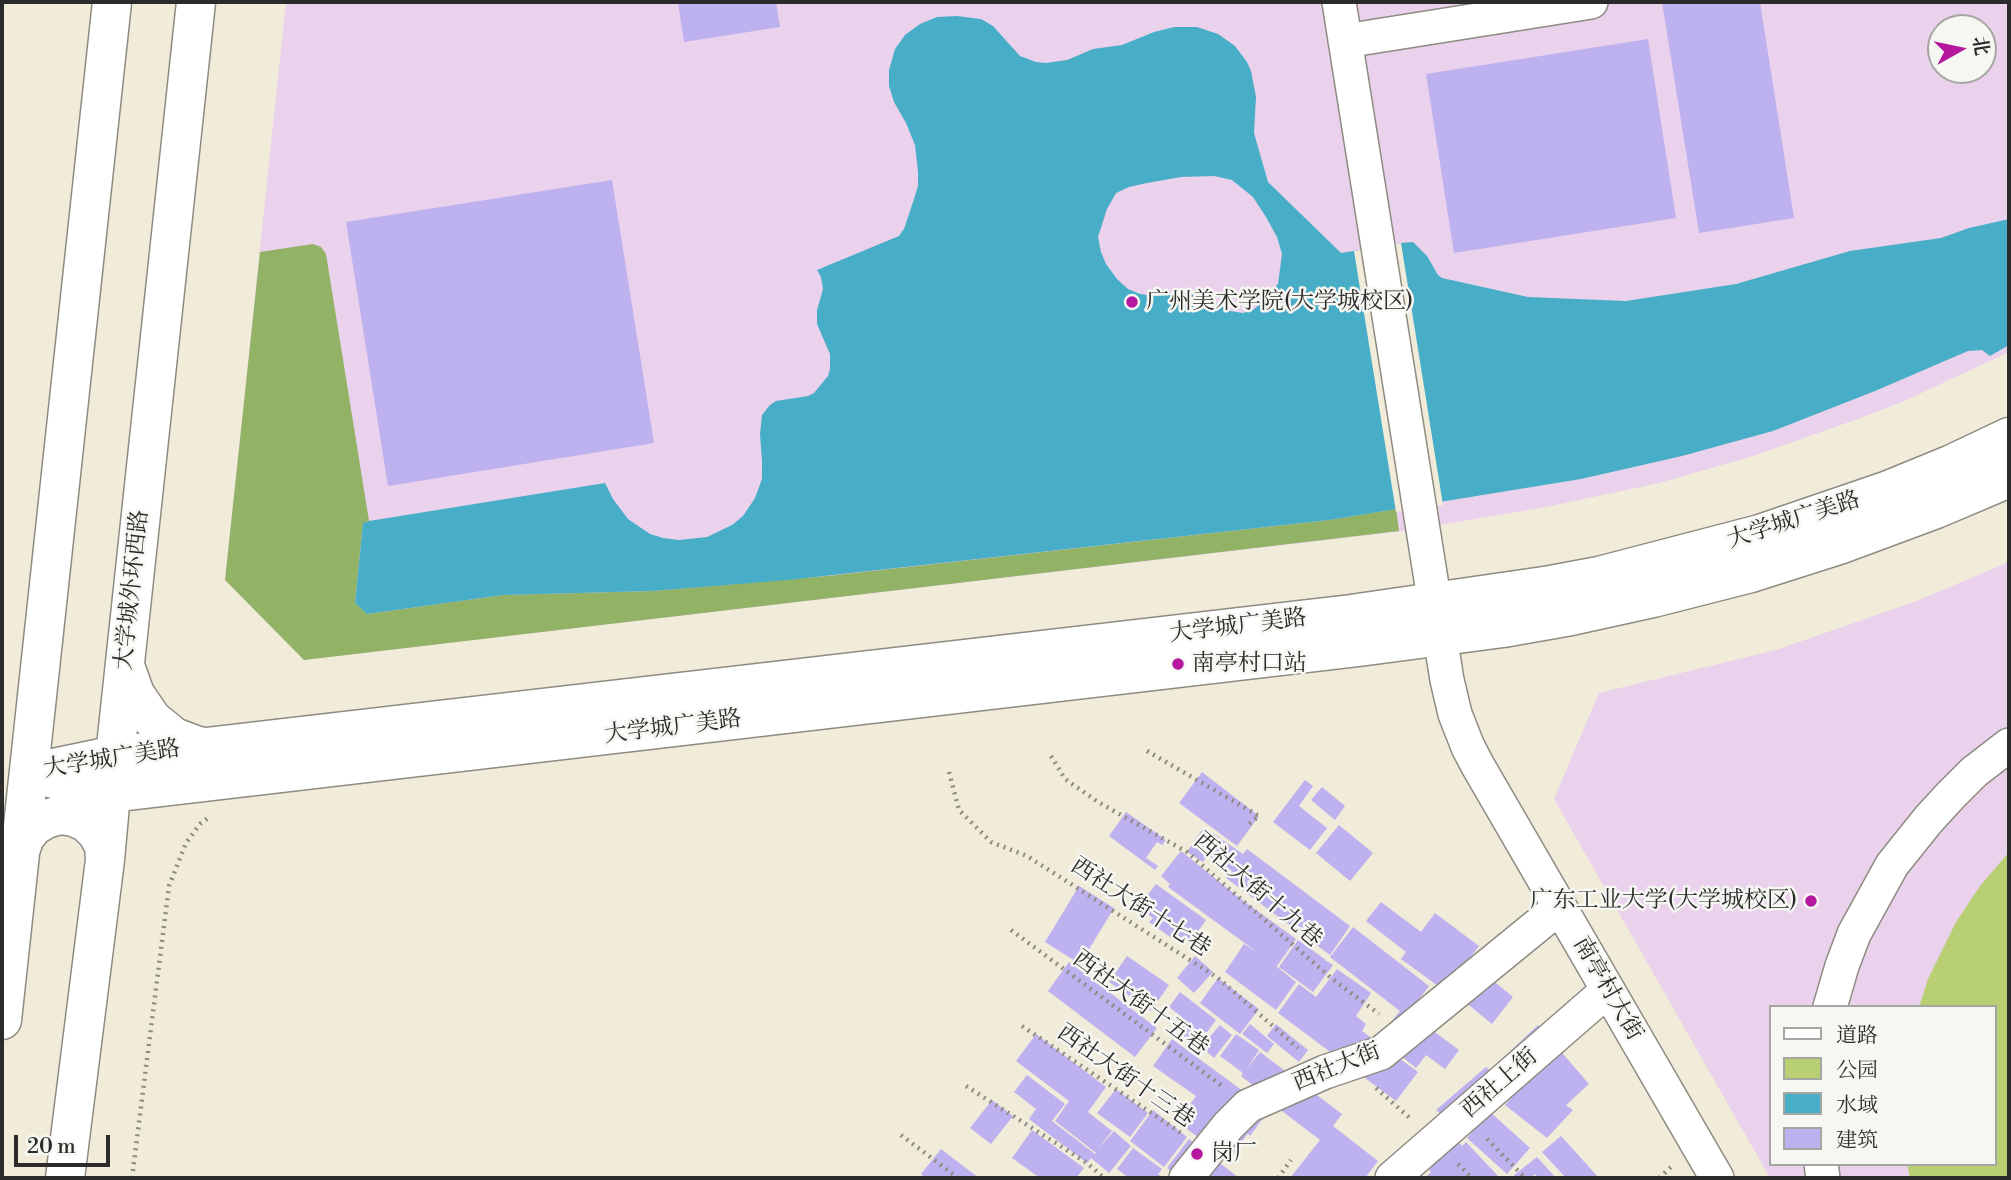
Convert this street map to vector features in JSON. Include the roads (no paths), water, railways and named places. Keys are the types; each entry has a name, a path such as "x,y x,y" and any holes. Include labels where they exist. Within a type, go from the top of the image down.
{"main road":[{"path":"2,1020 111,2"},
{"name":"大学城外环西路","path":"65,1178 106,860 196,2"},
{"name":"大学城广美路","path":"1437,619 1512,592 1599,576 1760,534 1886,491 2009,437"},
{"name":"大学城广美路","path":"29,773 111,793 208,782 1323,617 1437,619 1571,616 1751,573 1839,545 2009,478"},
{"path":"106,860 137,818 157,804 208,782 195,746 174,737 152,719 135,694 125,666"},
{"name":"大学城广美路","path":"29,773 115,755 208,782"},
{"path":"20,851 25,837 34,826 46,819 74,817 87,823 97,833 104,846 106,860"}],"street":[{"name":"南亭村大街","path":"1339,2 1450,696 1468,747 1717,1178"},
{"path":"1345,41 1591,2"},
{"path":"1831,1005 1854,934 1892,865 1950,796 1974,772 2009,745"},
{"name":"西社大街","path":"1194,1170 1228,1126 1248,1106 1325,1072 1381,1053 1560,907"},
{"name":"西社上街","path":"1392,1178 1608,990"}],"water":[{"path":"937,17 981,19 993,26 1020,56 1046,63 1067,60 1093,49 1122,45 1174,27 1197,27 1218,34 1235,46 1251,71 1256,97 1254,133 1268,182 1341,253 1413,242 1427,256 1442,278 1528,297 1626,301 1736,284 1850,251 1941,238 2009,219 2009,345 1990,356 1982,350 1968,351 1773,431 1682,456 1581,479 1329,520 788,580 652,591 503,595 367,614 355,603 363,523 369,521 605,483 628,519 650,534 663,538 679,540 707,537 732,525 743,516 755,498 762,479 762,415 776,401 814,393 828,376 830,354 817,324 817,310 823,289 817,270 899,236 904,229 918,186 918,172 915,145 894,102 889,86 889,70 895,49 905,35 920,24","holes":["1214,176 1232,180 1253,197 1277,237 1282,254 1278,284 1260,304 1243,313 1230,311 1202,295 1140,294 1128,289 1117,279 1106,264 1098,237 1107,209 1116,193 1129,187 1181,177"]}],"place":[{"name":"广州美术学院(大学城校区)","path":"1132,302"},
{"name":"南亭村口站","path":"1178,664"},
{"name":"广东工业大学(大学城校区)","path":"1811,901"},
{"name":"岗厂","path":"1197,1154"}]}
